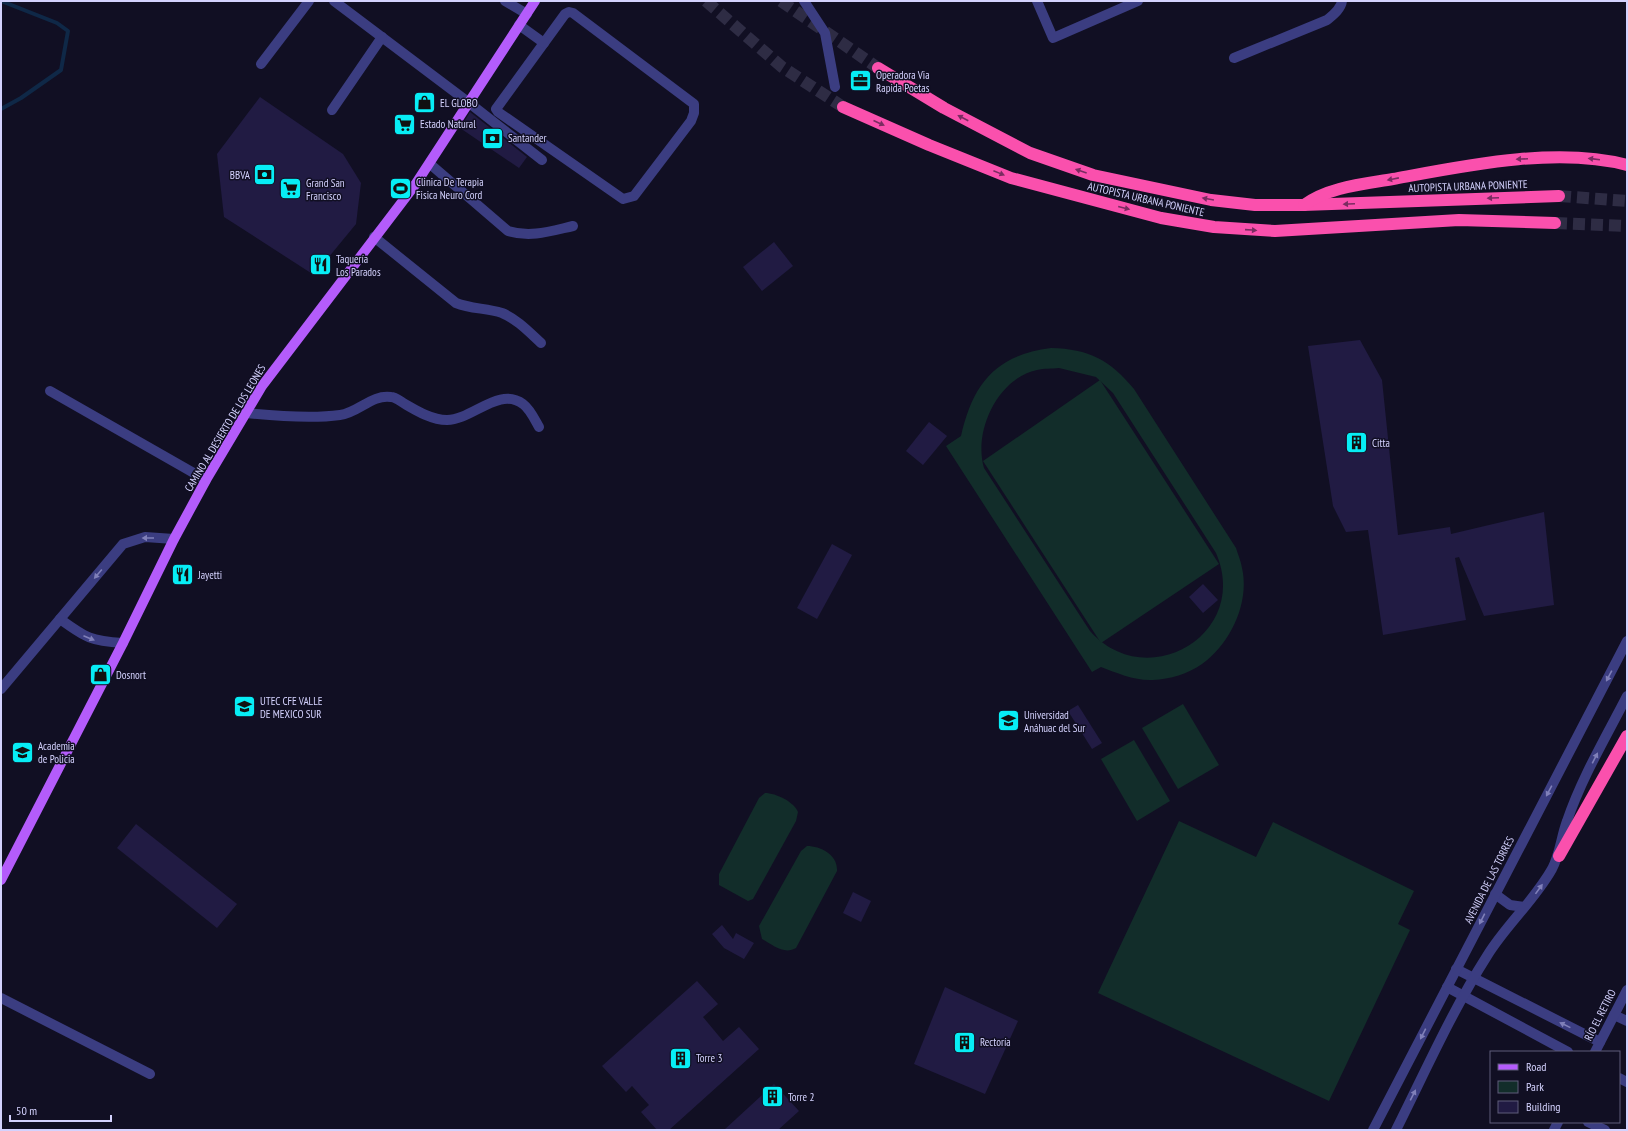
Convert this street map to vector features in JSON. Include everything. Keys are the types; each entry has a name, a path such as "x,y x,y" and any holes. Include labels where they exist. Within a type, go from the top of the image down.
{"highway":[{"name":"AUTOPISTA URBANA PONIENTE","path":"878,68 944,108 1030,153 1093,175 1211,200 1255,205 1303,206 1560,196"},
{"name":"AUTOPISTA URBANA PONIENTE","path":"843,107 929,145 1012,178 1161,218 1214,227 1274,231 1460,220 1556,223"},
{"path":"1303,206 1320,195 1358,185 1512,159 1590,158 1627,165"},
{"path":"1559,856 1627,736"}],"main road":[{"name":"CAMINO AL DESIERTO DE LOS LEONES","path":"1,880 123,644 174,539 206,480 262,386 430,164 468,102 535,1"}],"street":[{"path":"261,64 309,1"},
{"path":"334,1 542,160"},
{"path":"505,1 527,14"},
{"path":"804,1 825,34 835,87"},
{"path":"1037,1 1052,38 1135,2"},
{"path":"1234,58 1327,20 1335,14 1342,4 1342,1"},
{"path":"573,13 694,104 694,113 691,121 634,196 623,199 498,112 496,109 498,104 544,43 565,14 573,13"},
{"path":"518,25 544,43"},
{"path":"332,110 382,37"},
{"path":"430,164 508,231 521,235 536,234 573,226"},
{"path":"374,237 456,303 468,308 502,314 515,321 542,343"},
{"path":"50,391 206,480"},
{"path":"246,413 279,416 341,415 355,410 375,399 392,396 430,417 444,420 456,420 468,416 491,402 510,399 524,404 539,427"},
{"path":"1,689 123,544 145,537 174,539"},
{"path":"60,619 82,635 96,641 123,644"},
{"name":"AVENIDA DE LAS TORRES","path":"1373,1130 1627,642"},
{"path":"1396,1130 1474,979 1505,930 1542,885 1559,856 1566,822 1578,794 1627,696"},
{"path":"1495,894 1510,905 1524,907"},
{"path":"1456,970 1600,1042"},
{"path":"1447,987 1566,1051"},
{"name":"RÍO EL RETIRO","path":"1596,1051 1627,990"},
{"path":"1,998 150,1074"},
{"path":"1614,1015 1627,1021"},
{"path":"1590,1123 1605,1130"}],"green space":[{"path":"1051,348 1077,351 1098,358 1116,370 1134,389 1236,548 1242,565 1244,581 1243,595 1236,622 1229,634 1212,656 1191,671 1172,677 1153,680 1133,678 1101,667 1092,672 946,446 961,436 972,401 980,387 990,375 1015,357","holes":["1059,368 1096,377 1113,393 1216,553 1223,582 1219,608 1207,630 1188,646 1164,656 1139,657 1113,649 1090,631 984,468 982,438 986,423 992,408 1000,395 1011,383 1023,375 1037,370"]},
{"path":"1100,380 1219,564 1101,643 983,461"},
{"path":"1183,704 1219,765 1178,789 1142,728"},
{"path":"1134,740 1170,801 1137,821 1101,759"},
{"path":"765,793 769,793 784,799 793,805 798,812 796,821 753,899 748,901 719,885 719,874 759,798"},
{"path":"1179,821 1256,857 1273,822 1414,891 1398,924 1410,930 1329,1101 1098,993"},
{"path":"807,846 812,846 828,852 835,860 837,871 796,948 792,950 783,950 762,939 759,926 801,851"}],"building":[{"name":"Grand San Francisco","path":"260,97 343,154 361,183 356,224 314,275 224,217 217,154"},
{"name":"Santander","path":"470,112 527,157 519,168 460,128"},
{"path":"774,242 793,266 762,291 743,267"},
{"path":"1360,340 1382,380 1398,535 1450,527 1451,534 1544,512 1554,605 1484,616 1459,557 1455,558 1466,620 1383,635 1368,530 1346,532 1333,506 1308,346"},
{"path":"929,422 947,436 923,465 906,451"},
{"path":"832,544 852,555 817,619 797,608"},
{"path":"1203,584 1218,600 1203,613 1189,597"},
{"path":"1078,705 1102,743 1092,749 1068,711"},
{"path":"136,824 237,904 217,928 117,848"},
{"path":"853,892 871,901 861,922 843,913"},
{"path":"722,925 733,939 736,933 754,943 744,959 724,948 712,934"},
{"name":"Torre 3","path":"697,981 718,1004 703,1017 723,1041 739,1027 759,1049 669,1130 657,1130 641,1112 649,1105 632,1086 626,1092 602,1066"},
{"name":"Rectoría","path":"945,987 1018,1021 985,1094 914,1064"},
{"name":"Torre 2","path":"774,1084 799,1111 778,1130 724,1130"}],"waterway":[{"path":"1,1 57,23 68,31 61,70 21,98 1,109"}],"tunnel":[{"path":"706,1 782,67 843,107"},
{"path":"781,1 878,68"},
{"path":"1559,196 1627,201"},
{"path":"1555,223 1627,226"}],"place":[{"name":"Operadora Via Rapida Poetas","path":"861,81"},
{"name":"EL GLOBO","path":"424,103"},
{"name":"Estado Natural","path":"405,124"},
{"name":"Santander","path":"493,138"},
{"name":"BBVA","path":"265,175"},
{"name":"Clinica De Terapia Fisica Neuro Cord","path":"400,188"},
{"name":"Grand San Francisco","path":"291,189"},
{"name":"Taquería Los Parados","path":"321,265"},
{"name":"Citta","path":"1356,443"},
{"name":"Jayetti","path":"183,575"},
{"name":"Dosnort","path":"101,675"},
{"name":"UTEC CFE VALLE DE MEXICO SUR","path":"244,707"},
{"name":"Universidad Anáhuac del Sur","path":"1009,721"},
{"name":"Academia de Policia","path":"23,752"},
{"name":"Rectoría","path":"965,1042"},
{"name":"Torre 3","path":"681,1058"},
{"name":"Torre 2","path":"773,1097"}]}
